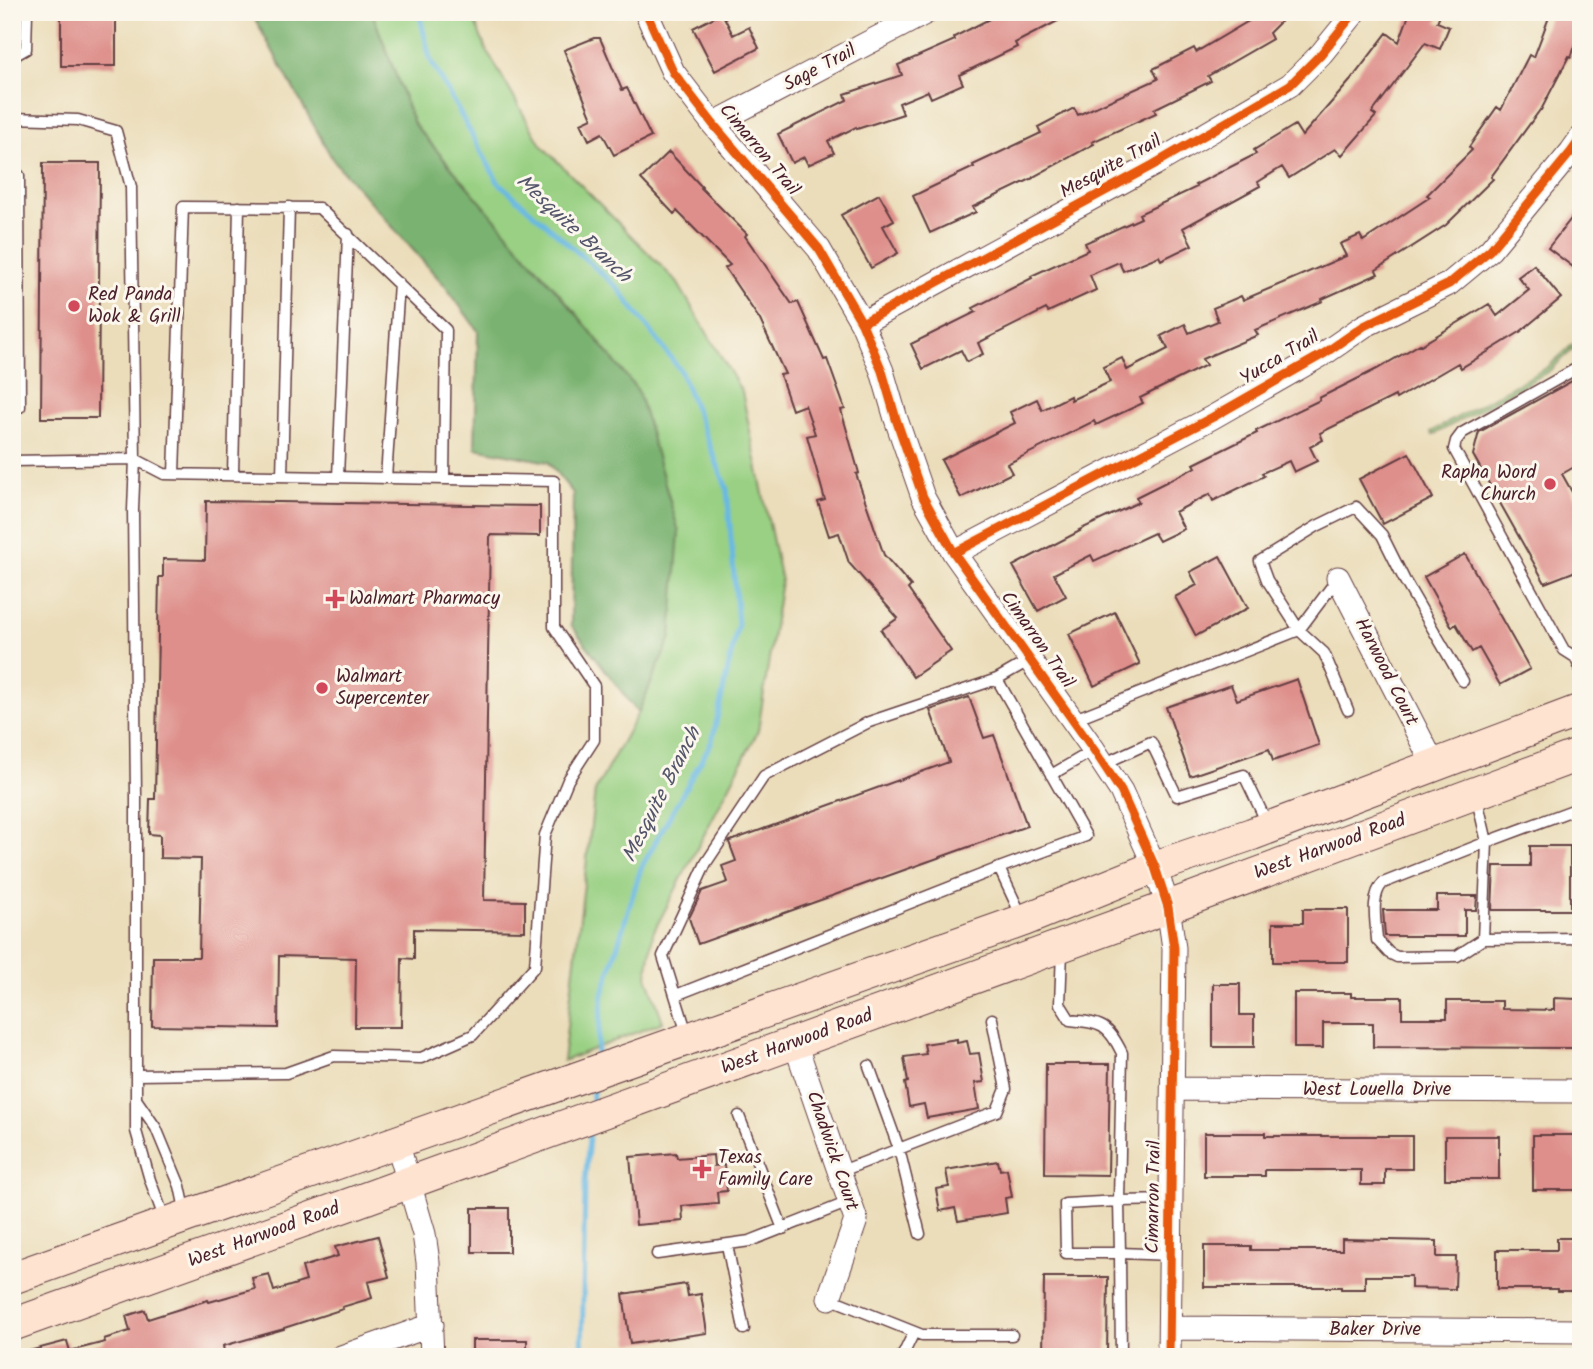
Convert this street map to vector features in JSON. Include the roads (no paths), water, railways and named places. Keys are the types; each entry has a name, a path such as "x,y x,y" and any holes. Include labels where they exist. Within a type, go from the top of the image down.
{"main road":[{"name":"West Harwood Road","path":"12,1278 1024,920 1155,867 1581,710"},
{"name":"West Harwood Road","path":"12,1325 646,1097 1581,754"},
{"path":"66,1307 70,1286 169,1248 180,1240 176,1220"}],"street":[{"name":"Cimarron Trail","path":"646,12 673,72 713,124 819,249 862,323 882,370 923,498 954,553 1121,791 1155,867 1168,907 1174,948 1169,1357"},
{"name":"Sage Trail","path":"713,124 927,12"},
{"name":"Mesquite Trail","path":"862,323 1153,164 1290,85 1321,54 1355,12"},
{"name":"Yucca Trail","path":"954,553 1213,418 1325,353 1364,326 1449,284 1489,250 1581,138"},
{"name":"Harwood Court","path":"1338,578 1434,765"},
{"name":"Chadwick Court","path":"795,1042 856,1220 830,1298"},
{"name":"West Louella Drive","path":"1173,1090 1581,1091"},
{"path":"397,1142 424,1234 429,1262 432,1357"},
{"path":"341,1357 432,1325"},
{"name":"Baker Drive","path":"1170,1328 1581,1331"}],"lane":[{"path":"12,57 26,49 27,12"},
{"path":"12,118 78,120 116,131 131,187 135,459 136,1131 150,1180 176,1220"},
{"path":"12,175 19,175 20,407 12,407"},
{"path":"174,474 183,207 319,208 446,330 444,479"},
{"path":"233,475 239,207"},
{"path":"282,476 289,208"},
{"path":"338,477 348,234"},
{"path":"386,478 399,284"},
{"path":"1581,366 1462,433 1454,449 1564,650 1575,657 1581,670"},
{"path":"12,461 135,459 164,474 554,481 554,627 594,686 594,740 568,780 545,835 535,966 473,1035 421,1058 334,1056 286,1073 136,1075"},
{"path":"1348,710 1324,653 1299,630 1267,580 1260,561 1356,507 1382,535 1405,582 1463,681"},
{"path":"1072,720 1299,630 1338,578"},
{"path":"689,1039 663,956 706,863 764,776 869,722 997,679 1030,660"},
{"path":"676,995 1086,836 997,679"},
{"path":"1051,775 1098,757 1151,742 1177,796 1244,775 1269,827"},
{"path":"1475,793 1487,842 1483,939"},
{"path":"1581,807 1383,883 1375,895 1377,940 1389,953 1397,957 1457,956 1483,939 1581,938"},
{"path":"999,868 1024,920"},
{"path":"1062,945 1060,1004 1070,1020 1096,1023 1113,1034 1122,1053 1119,1201 1121,1357"},
{"path":"839,1172 997,1111 1006,1090 992,1019"},
{"path":"869,1066 899,1149 920,1234"},
{"path":"136,1099 156,1128 180,1186 176,1220"},
{"path":"740,1116 783,1229"},
{"path":"1171,1200 1065,1204 1066,1254 1171,1255"},
{"path":"657,1254 750,1241 849,1202"},
{"path":"727,1245 744,1329"},
{"path":"830,1298 922,1335 1012,1335"},
{"path":"902,1357 914,1332"}],"waterway":[{"name":"Mesquite Branch","path":"419,12 430,59 498,182 617,287 680,370 727,489 738,624 712,741 641,868 603,994 596,1061"},
{"name":"Mesquite Branch","path":"592,1103 594,1082"},
{"name":"Mesquite Branch","path":"582,1357 585,1182 590,1127"}],"place":[{"name":"Red Panda Wok & Grill","path":"74,306"},
{"name":"Rapha Word Church","path":"1550,484"},
{"name":"Walmart Pharmacy","path":"335,599"},
{"name":"Walmart Supercenter","path":"322,688"},
{"name":"Texas Family Care","path":"702,1169"}]}
